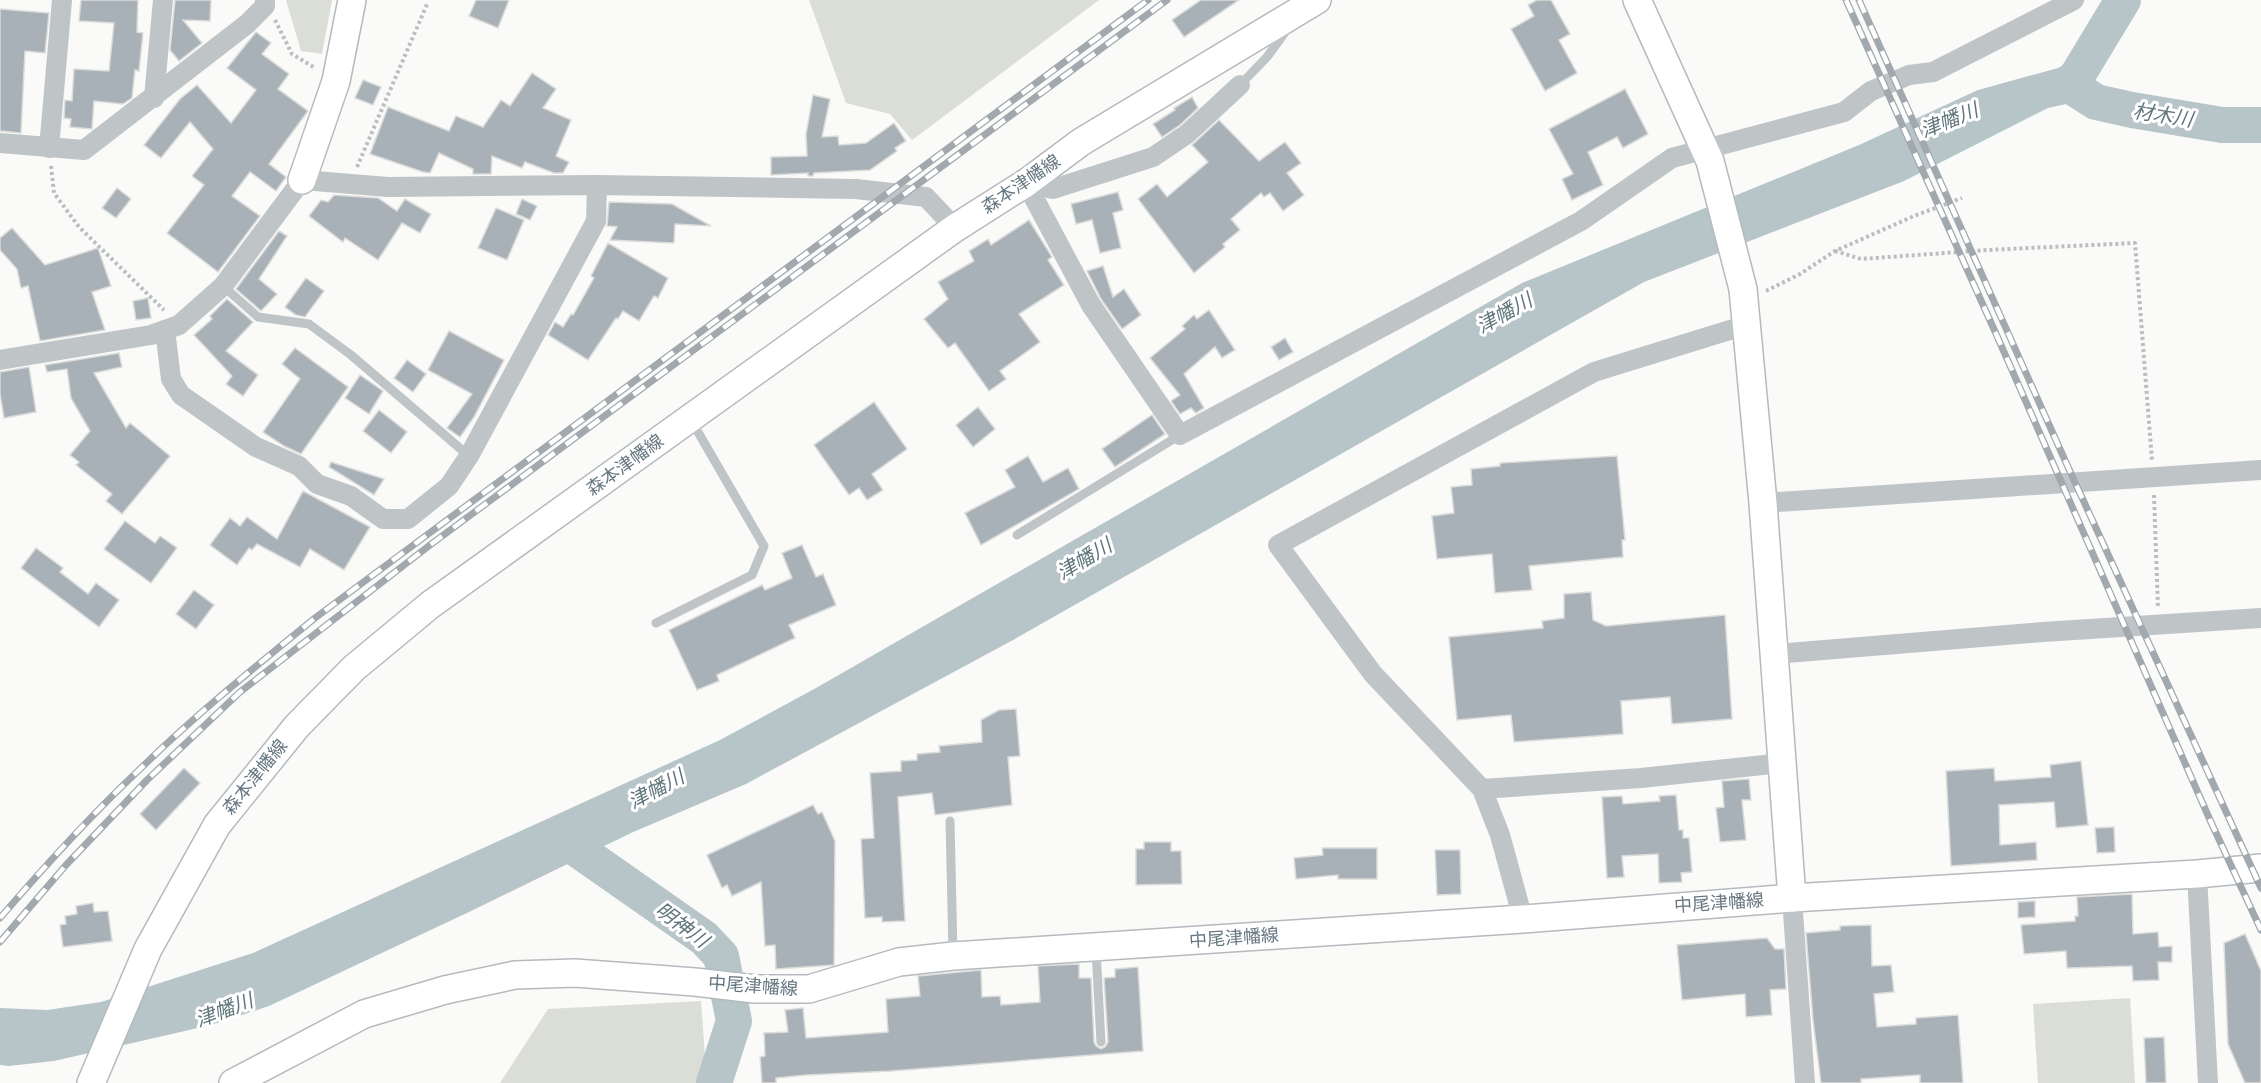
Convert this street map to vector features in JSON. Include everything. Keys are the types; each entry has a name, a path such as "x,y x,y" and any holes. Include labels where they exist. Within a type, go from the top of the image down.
{"main road":[{"path":"302,180 336,81 352,0"},
{"path":"1637,0 1708,156 1753,291 1746,325 1763,504 1792,898"},
{"name":"森本津幡線","path":"91,1083 148,949 217,825 297,726 354,668 430,604 955,228 1026,183 1081,142 1310,4"},
{"name":"中尾津幡線","path":"233,1083 364,1014 455,988 515,975 575,973 755,989 809,989 899,962 953,956 2261,868"}],"street":[{"path":"49,148 62,0"},
{"path":"154,98 163,0"},
{"path":"1026,183 1091,305 1180,435 1581,221 1672,158 1708,156 1844,112 1871,91 1909,75 1933,72 2074,0"},
{"path":"0,143 84,150 247,24 265,3"},
{"path":"1026,183 1053,189 1153,157 1187,134 1240,86"},
{"path":"0,360 152,335 172,327 223,286 302,180 388,187 597,185 856,189 926,197 955,228"},
{"path":"172,327 171,380 181,395 256,447 299,466 317,484 351,496 383,519 408,519 449,486 469,456 596,221 597,185"},
{"path":"1523,919 1500,835 1482,789 1373,674 1278,545 1594,372 1746,325"},
{"path":"1763,504 2261,470"},
{"path":"1774,654 2043,632 2261,618"},
{"path":"1482,789 1641,778 1782,763"},
{"path":"2197,874 2208,1083"},
{"path":"1792,898 1805,1083"}],"lane":[{"path":"1240,86 1310,4"},
{"path":"223,286 258,317 309,324 351,355 469,456"},
{"path":"656,623 752,575 764,546 690,418"},
{"path":"1017,535 1180,435"},
{"path":"950,821 953,956"},
{"path":"1096,948 1101,1042"}],"path":[{"path":"350,184 428,2"},
{"path":"265,3 292,54 336,81"},
{"path":"49,148 54,193 79,227 172,327"},
{"path":"1753,291 1800,274 1835,251 1892,225 1962,198"},
{"path":"1835,251 1861,259 2135,243 2153,476 2159,626"}],"shaded area":[{"path":"286,0 332,0 322,54 301,51"},
{"path":"809,0 1099,0 912,140 890,114 846,103"},
{"path":"2130,998 2135,1083 2038,1083 2033,1004"},
{"path":"701,1001 707,1083 500,1083 548,1009"}],"water":[{"path":"2102,33 2086,88 2096,102 2071,103 2048,108 1904,181 1644,282 1013,640 746,784 631,833 269,1006 211,1025 54,1061 0,1065 0,1008 47,1010 101,1002 253,953 720,740 816,688 1522,283 1859,145 1978,90 2058,68 2074,59"}],"building":[{"path":"81,0 138,0 137,32 143,33 139,71 135,70 132,98 123,104 94,101 92,129 70,127 71,119 64,118 65,100 72,101 74,69 109,71 114,23 79,21"},
{"path":"175,0 211,0 210,21 183,20 202,43 179,61 170,50"},
{"path":"476,0 509,0 498,28 469,16"},
{"path":"1201,0 1239,0 1184,37 1172,20"},
{"path":"1537,0 1551,0 1570,34 1559,40 1577,73 1545,91 1511,29 1534,16 1528,5"},
{"path":"0,9 49,13 45,53 25,51 21,133 0,131"},
{"path":"256,32 271,43 262,54 289,74 278,89 308,111 269,164 286,177 276,191 250,172 232,196 260,216 218,272 167,233 204,185 192,176 213,149 190,122 161,158 144,145 180,99 197,85 231,123 256,90 227,68"},
{"path":"532,73 556,89 543,108 571,120 556,156 569,162 563,173 554,173 525,162 522,168 492,156 491,174 473,174 473,169 439,153 430,173 370,154 388,107 449,131 456,116 483,127 501,100 510,106"},
{"path":"363,80 381,87 373,105 355,98"},
{"path":"1625,89 1648,134 1623,148 1617,137 1588,152 1603,185 1572,200 1562,179 1573,174 1549,129"},
{"path":"813,95 830,99 822,137 838,136 839,145 866,143 894,123 906,141 895,148 897,151 870,170 814,173 813,176 808,176 808,173 771,175 771,157 807,156 806,134"},
{"path":"1192,97 1198,108 1180,125 1162,137 1153,124"},
{"path":"1219,120 1259,161 1285,142 1301,163 1287,173 1304,195 1283,211 1270,193 1264,197 1261,193 1231,219 1240,230 1223,244 1225,247 1194,273 1138,199 1157,184 1167,197 1208,162 1192,145"},
{"path":"117,188 131,199 116,218 102,208"},
{"path":"1118,192 1123,210 1113,213 1121,248 1100,253 1092,220 1076,224 1071,204"},
{"path":"334,195 378,198 397,211 405,199 431,214 420,233 402,223 378,260 345,238 343,242 309,216 321,200 328,202"},
{"path":"522,199 537,206 530,220 516,214"},
{"path":"609,202 672,204 711,226 675,224 674,243 610,240 617,227 607,226"},
{"path":"496,208 524,220 507,260 478,248"},
{"path":"1029,220 1052,257 1048,260 1064,285 1019,314 1040,342 1000,371 1006,379 989,391 955,343 948,348 924,319 948,299 938,282 974,261 969,251 988,239 991,245"},
{"path":"12,228 45,265 98,248 111,286 92,292 105,330 40,341 28,286 21,288 17,269 0,250 0,238"},
{"path":"279,231 287,236 259,279 277,294 261,311 236,289"},
{"path":"608,243 668,278 658,298 654,296 639,321 623,311 618,319 616,318 588,360 548,335 555,322 563,327 571,314 573,315 594,278 591,276"},
{"path":"1103,266 1113,297 1124,289 1141,315 1122,329 1101,299 1087,271"},
{"path":"306,278 324,291 305,317 296,315 285,307"},
{"path":"148,298 151,318 136,320 133,301"},
{"path":"227,299 253,322 226,351 258,375 243,396 226,384 232,376 194,335 212,319 210,316"},
{"path":"1209,310 1235,350 1222,358 1215,347 1184,374 1204,408 1196,413 1191,408 1180,414 1171,401 1180,395 1150,358 1185,329 1182,326 1194,315 1197,319"},
{"path":"449,331 504,360 474,417 460,437 447,428 472,394 428,370"},
{"path":"1285,338 1293,352 1279,360 1271,347"},
{"path":"295,348 348,387 301,454 263,432 300,379 282,364"},
{"path":"119,353 122,367 94,373 126,428 130,423 170,456 122,514 106,501 112,494 76,465 79,462 70,455 90,431 71,398 67,369 47,372 45,365"},
{"path":"407,360 426,374 413,392 394,378"},
{"path":"29,367 36,412 4,418 0,394 0,372"},
{"path":"360,375 383,391 369,414 345,398"},
{"path":"874,402 907,449 872,474 883,490 867,500 859,488 849,495 814,445"},
{"path":"978,407 995,429 973,447 956,425"},
{"path":"379,410 407,432 391,453 363,431"},
{"path":"1152,415 1165,434 1115,467 1102,449"},
{"path":"1028,456 1043,482 1068,468 1079,489 981,545 965,513 1015,487 1005,470"},
{"path":"1617,456 1625,540 1622,540 1623,557 1529,566 1532,590 1495,593 1492,554 1437,559 1432,516 1454,513 1451,487 1472,485 1471,469 1500,466 1500,463"},
{"path":"331,462 384,479 374,495 329,467"},
{"path":"303,491 370,527 344,570 310,549 300,567 257,544 252,550 249,548 237,565 210,545 230,518 240,526 247,517 277,539"},
{"path":"125,521 155,543 160,536 177,548 151,583 104,549"},
{"path":"802,545 816,577 823,574 836,605 789,625 795,638 717,675 719,681 697,690 669,630 762,585 765,590 792,578 782,553"},
{"path":"36,548 63,568 60,572 88,594 96,583 119,600 99,627 21,568"},
{"path":"194,590 214,605 196,629 176,614"},
{"path":"1591,592 1593,620 1606,626 1725,615 1732,719 1672,724 1670,697 1621,701 1623,734 1514,742 1511,715 1457,720 1449,637 1543,628 1542,621 1564,618 1564,594"},
{"path":"1016,709 1020,756 1008,757 1012,805 935,815 932,793 898,797 905,921 882,922 882,917 865,918 861,839 874,838 870,773 901,771 901,761 917,760 917,754 940,752 939,746 982,742 981,720 999,710"},
{"path":"2081,761 2088,825 2056,828 2054,802 1999,805 2000,845 2036,842 2037,860 1951,866 1946,771 1994,768 1995,781 2051,777 2050,765"},
{"path":"184,768 200,783 156,830 140,814"},
{"path":"1749,779 1751,800 1742,800 1746,840 1720,842 1716,808 1724,807 1722,781"},
{"path":"1676,795 1679,830 1683,830 1683,838 1689,838 1692,872 1681,873 1682,882 1659,883 1658,854 1622,856 1624,877 1607,878 1602,797 1622,796 1623,804 1660,801 1659,796"},
{"path":"813,805 818,814 822,812 835,841 834,965 776,969 775,945 765,946 761,882 732,896 727,885 722,888 707,855"},
{"path":"2114,827 2115,852 2097,853 2095,828"},
{"path":"1144,842 1171,842 1171,851 1181,851 1182,884 1136,885 1136,849 1144,849"},
{"path":"1322,848 1377,848 1377,879 1338,879 1338,875 1296,879 1294,858 1323,855"},
{"path":"1435,850 1460,850 1461,894 1437,895"},
{"path":"2132,894 2133,934 2158,932 2159,947 2172,946 2172,962 2158,962 2159,980 2133,981 2132,966 2067,968 2066,951 2024,954 2021,925 2075,921 2075,916 2078,916 2077,897"},
{"path":"2035,901 2035,917 2018,918 2018,902"},
{"path":"93,903 94,912 108,911 112,941 63,947 60,925 66,924 65,916 77,914 76,906"},
{"path":"1871,925 1872,966 1891,965 1894,992 1874,994 1877,1027 1916,1024 1916,1018 1958,1015 1963,1083 1920,1083 1920,1075 1861,1079 1861,1083 1821,1083 1806,933 1840,930 1840,926"},
{"path":"2245,934 2261,971 2261,1083 2245,1083 2228,1044 2224,943"},
{"path":"1767,938 1775,949 1784,949 1786,989 1770,990 1772,1015 1746,1017 1745,994 1682,1000 1677,945"},
{"path":"1079,964 1079,978 1091,978 1094,1042 1101,1049 1108,1042 1104,978 1115,977 1115,969 1138,967 1143,1051 891,1071 807,1075 776,1078 776,1083 762,1083 760,1057 765,1056 764,1033 788,1032 785,1010 803,1008 806,1038 888,1032 886,999 920,996 918,976 981,970 982,997 1000,996 1001,1005 1040,1002 1038,966"},
{"path":"2164,1037 2166,1083 2146,1083 2144,1038"}],"waterway":[{"name":"津幡川","path":"2077,76 2123,0"},
{"name":"材木川","path":"2071,86 2096,102 2132,110 2222,125 2261,125"},
{"name":"明神川","path":"564,840 704,938 721,956 734,1021 714,1083"}],"railway":[{"path":"0,918 84,824 120,788 225,692 315,618 1148,0"},
{"path":"0,942 66,865 147,780 240,692 430,545 1167,0"},
{"path":"1846,0 2261,930"},
{"path":"1859,0 2068,467 2261,888"}]}
